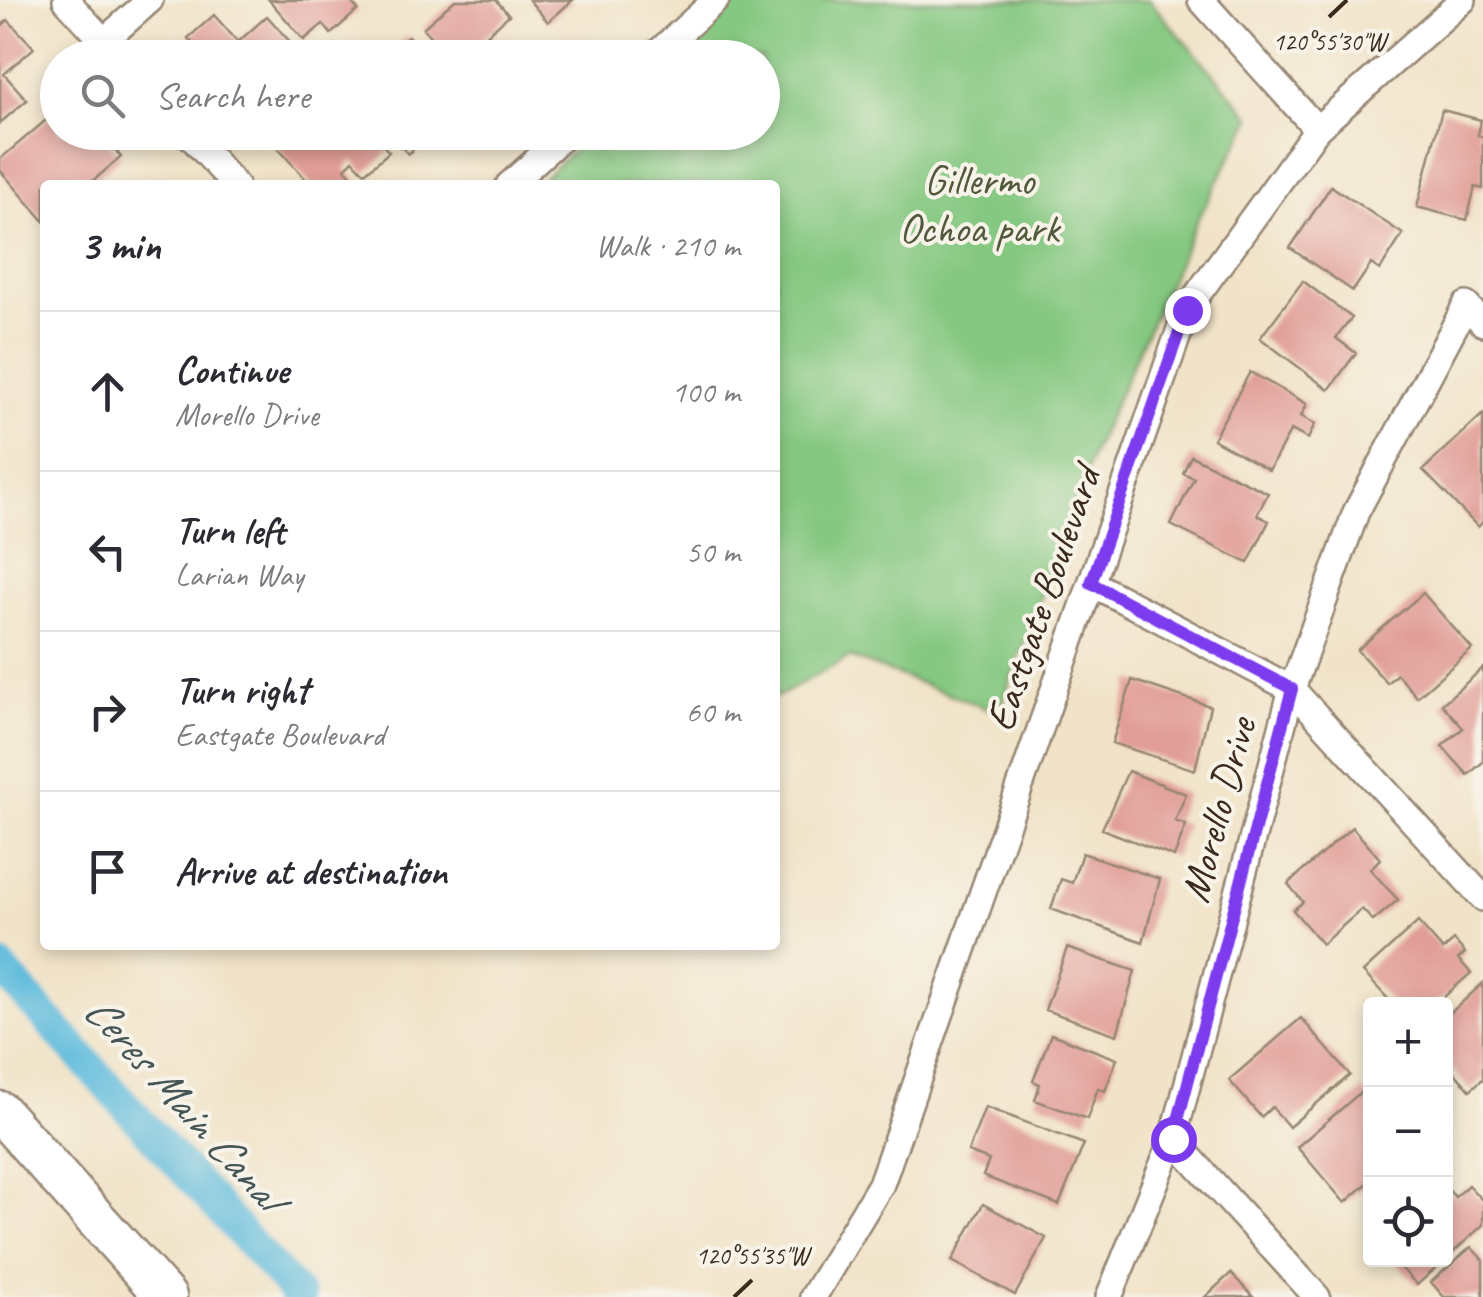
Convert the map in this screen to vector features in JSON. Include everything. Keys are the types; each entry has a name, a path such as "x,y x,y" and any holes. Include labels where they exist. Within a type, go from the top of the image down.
{"main road":[{"path":"0,1112 166,1297"}],"street":[{"path":"66,0 102,40"},
{"path":"119,40 150,0"},
{"path":"672,40 716,0"},
{"path":"1201,0 1317,130"},
{"name":"Eastgate Boulevard","path":"813,1297 880,1184 1187,310 1317,130 1463,0"},
{"path":"203,150 230,180"},
{"path":"515,180 548,150"},
{"name":"Morello Drive","path":"1110,1297 1173,1139 1292,689 1356,512 1475,314"},
{"path":"1091,583 1292,689 1483,898"},
{"path":"1173,1139 1317,1297"}],"green space":[{"name":"Gillermo Ochoa park","path":"738,0 1149,0 1252,118 1197,220 1092,454 999,713 850,657 780,695 780,180 541,180 574,150 780,150 780,40 694,40"}],"building":[{"path":"269,0 349,0 358,10 331,34 323,24 304,40"},
{"path":"455,0 496,0 509,15 481,40 433,40 423,28"},
{"path":"529,0 573,0 548,22"},
{"path":"214,15 236,40 190,40"},
{"path":"267,16 288,40 240,40"},
{"path":"8,20 34,48 4,74 27,100 0,123 0,27"},
{"path":"1442,110 1481,120 1478,135 1483,136 1483,189 1475,187 1467,220 1417,207"},
{"path":"40,125 40,150 115,150 121,157 94,180 40,180 40,216 0,170 0,159"},
{"path":"280,150 389,152 365,173 353,160 345,168 356,180 307,180"},
{"path":"1331,186 1403,234 1380,270 1371,264 1353,291 1290,248"},
{"path":"1303,281 1352,318 1336,338 1356,353 1329,390 1260,338"},
{"path":"1250,372 1307,404 1301,416 1315,424 1308,439 1291,430 1269,470 1213,439"},
{"path":"1483,414 1483,522 1478,527 1423,470"},
{"path":"1191,456 1268,493 1257,515 1269,521 1248,563 1171,525 1194,478 1183,473"},
{"path":"1423,593 1472,649 1417,697 1397,674 1387,683 1357,650"},
{"path":"1483,668 1483,762 1468,775 1442,746 1463,728 1442,704"},
{"path":"1132,680 1210,706 1195,770 1112,743"},
{"path":"1128,771 1186,794 1175,821 1186,825 1174,857 1102,829"},
{"path":"1352,827 1380,859 1370,869 1398,900 1373,921 1362,909 1322,944 1293,910 1303,902 1288,884"},
{"path":"1082,853 1160,879 1143,942 1051,909 1061,879 1072,883"},
{"path":"1418,922 1443,950 1454,940 1465,953 1458,959 1471,973 1444,997 1386,997 1363,972"},
{"path":"1067,948 1135,971 1117,1035 1045,1010"},
{"path":"1483,983 1483,1079 1470,1090 1453,1071 1453,1011"},
{"path":"1301,1018 1350,1075 1289,1127 1272,1107 1261,1117 1229,1080"},
{"path":"1051,1034 1117,1059 1105,1091 1098,1088 1087,1119 1035,1100 1040,1084 1033,1081"},
{"path":"1363,1090 1363,1187 1345,1203 1297,1147"},
{"path":"985,1107 1084,1144 1059,1205 983,1176 989,1160 968,1152"},
{"path":"1468,1185 1483,1201 1483,1225 1453,1253 1453,1195"},
{"path":"983,1204 1046,1238 1015,1295 952,1261"},
{"path":"1471,1247 1483,1260 1483,1297 1444,1297 1431,1282 1453,1267"},
{"path":"1400,1267 1437,1267 1417,1285"},
{"path":"1231,1273 1253,1297 1205,1297"}],"waterway":[{"name":"Ceres Main Canal","path":"0,967 299,1297"}],"route":[{"path":"1173,1139 1292,689 1091,583 1187,310"}]}
